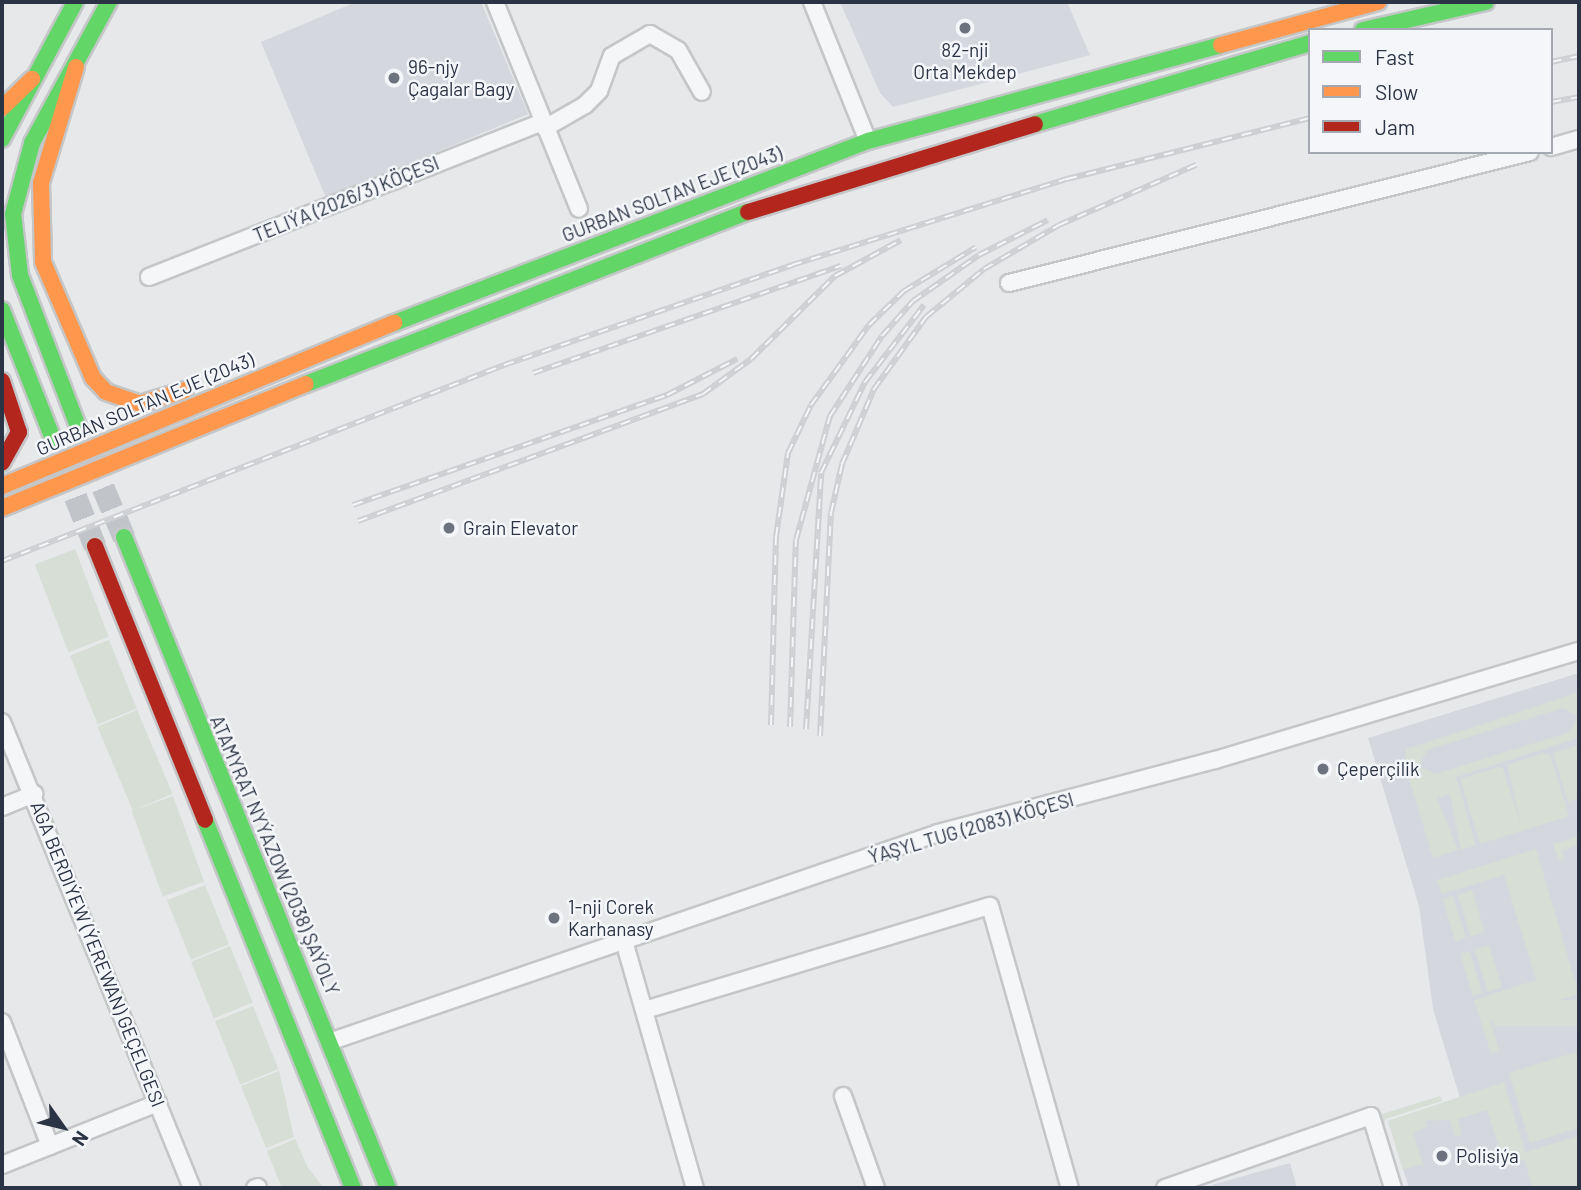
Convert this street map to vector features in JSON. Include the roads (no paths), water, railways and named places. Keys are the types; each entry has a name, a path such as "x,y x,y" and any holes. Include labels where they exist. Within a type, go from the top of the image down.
{"main road":[{"path":"2,139 75,2"},
{"path":"79,429 20,275 13,214 22,168 109,2"},
{"name":"GURBAN SOLTAN EJE (2043)","path":"2,486 400,320 868,141 1378,2"},
{"path":"1372,28 1486,2"},
{"path":"2,508 587,270 808,191 1308,44"},
{"path":"76,67 64,122 41,183 39,244 93,378 106,392 131,403 156,402 293,344 400,320"},
{"path":"2,108 32,79"},
{"path":"2,310 53,439"},
{"path":"2,381 19,432 2,463"},
{"name":"ATAMYRAT NYÝAZOW (2038) ŞAÝOLY","path":"124,537 388,1188"},
{"path":"96,546 353,1188"}],"street":[{"path":"495,2 579,209"},
{"path":"812,2 868,141"},
{"name":"TELIÝA (2026/3) KÖÇESI","path":"149,277 543,125 585,105 599,91 612,56 650,34 678,50 702,92"},
{"path":"1553,146 1579,139"},
{"path":"1009,283 1522,154"},
{"name":"ÝAŞYL TUG (2083) KÖÇESI","path":"329,1042 938,833 1216,760 1579,650"},
{"name":"AGA BERDIÝEW (ÝEREWAN) GEÇELGESI","path":"2,722 34,794 192,1188"},
{"path":"2,807 34,794"},
{"path":"645,1010 990,906 1070,1188"},
{"path":"624,941 695,1188"},
{"path":"2,1022 50,1146"},
{"path":"843,1096 876,1188"},
{"path":"2,1164 158,1103"},
{"path":"1165,1188 1191,1184 1371,1116 1393,1188"}],"tunnel":[{"path":"90,456 124,537"},
{"path":"63,465 95,546"}],"railway":[{"path":"1553,62 1579,56"},
{"path":"1553,102 1579,97"},
{"path":"2,561 504,365 792,265 1067,179 1308,119"},
{"path":"820,736 831,513 842,464 874,389 926,317 984,269 1059,225 1196,165"},
{"path":"790,727 796,540 830,416 882,336 913,301 979,255 1048,220"},
{"path":"358,521 703,394 751,359 835,276 901,240"},
{"path":"771,725 776,537 788,453 811,405 869,325 904,291 976,247"},
{"path":"533,373 841,266"},
{"path":"806,729 821,473 865,382 924,305"},
{"path":"353,505 667,395 737,359"}],"place":[{"name":"82-nji Orta Mekdep","path":"965,28"},
{"name":"96-njy Çagalar Bagy","path":"394,78"},
{"name":"Grain Elevator","path":"449,528"},
{"name":"Çeperçilik","path":"1323,769"},
{"name":"1-nji Corek Karhanasy","path":"554,918"},
{"name":"Polisiýa","path":"1442,1156"}]}
